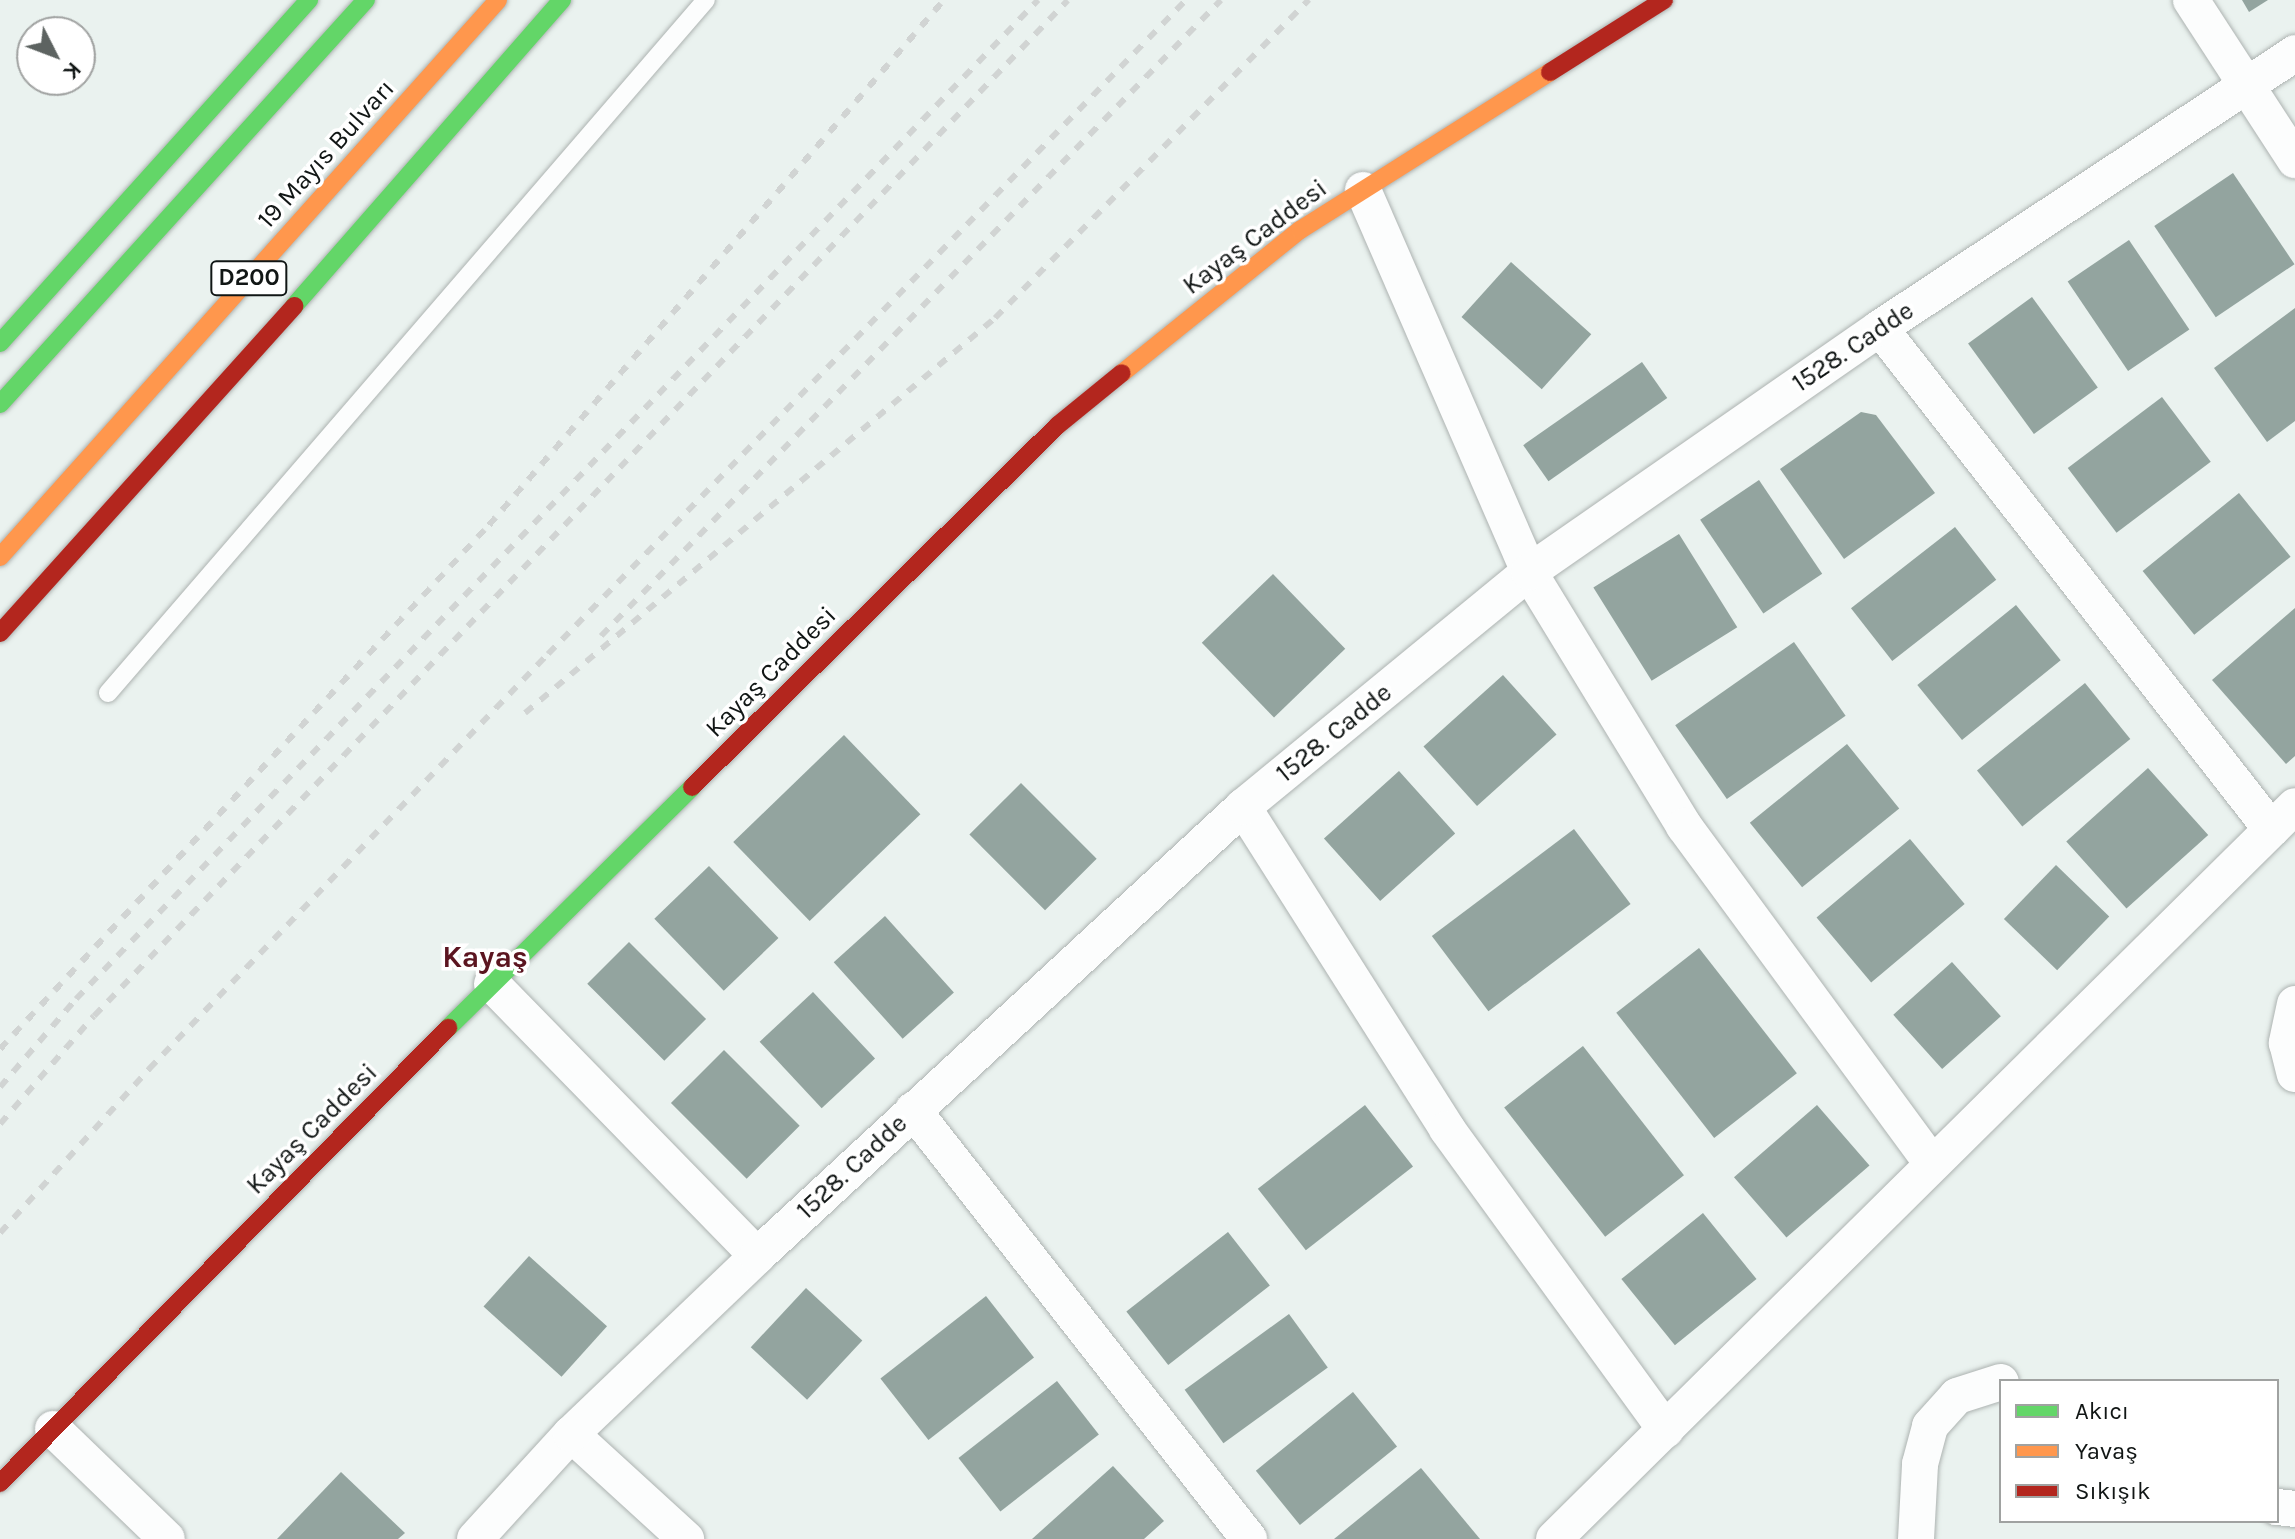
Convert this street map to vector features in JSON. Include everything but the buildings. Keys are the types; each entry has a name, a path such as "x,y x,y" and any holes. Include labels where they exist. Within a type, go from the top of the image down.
{"main road":[{"path":"0,343 309,0"},
{"path":"0,404 366,0"},
{"name":"19 Mayıs Bulvarı","path":"0,557 498,0"},
{"path":"0,633 229,381 562,0"},
{"name":"Kayaş Caddesi","path":"0,1483 492,984 1058,425 1300,230 1664,0"}],"street":[{"path":"2191,0 2295,160"},
{"name":"1528. Cadde","path":"475,1539 571,1434 757,1256 1243,807 1529,572 1880,328 2295,53"},
{"path":"1363,190 1529,572 1684,826 1932,1164"},
{"path":"1554,1539 2283,817 1880,328"},
{"path":"1243,807 1447,1129 1666,1430"},
{"path":"492,984 757,1256"},
{"path":"2295,1004 2287,1043 2295,1074"},
{"path":"913,1110 1249,1539"},
{"path":"1916,1539 1920,1464 1930,1426 1957,1396 1999,1383"},
{"path":"53,1429 167,1539"},
{"path":"571,1434 686,1539"}],"lane":[{"path":"108,693 706,0"}],"railway":[{"path":"0,1049 489,525 944,0"},
{"path":"0,1087 76,999 1038,0"},
{"path":"0,1124 94,1016 1068,0"},
{"path":"0,1233 149,1069 548,654 1186,0"},
{"path":"601,636 1221,0"},
{"path":"525,713 995,318 1309,0"}],"traffic: fast":[{"path":"0,343 309,0"},
{"path":"0,404 366,0"},
{"path":"294,306 562,0"},
{"path":"448,1028 692,787"}],"traffic: slow":[{"path":"0,557 498,0"},
{"path":"1122,373 1300,230 1550,72"}],"traffic: jam":[{"path":"1550,72 1664,0"},
{"path":"0,633 294,306"},
{"path":"692,787 1058,425 1122,373"},
{"path":"0,1483 448,1028"}],"district":[{"name":"Kayaş","path":"485,957"}]}
